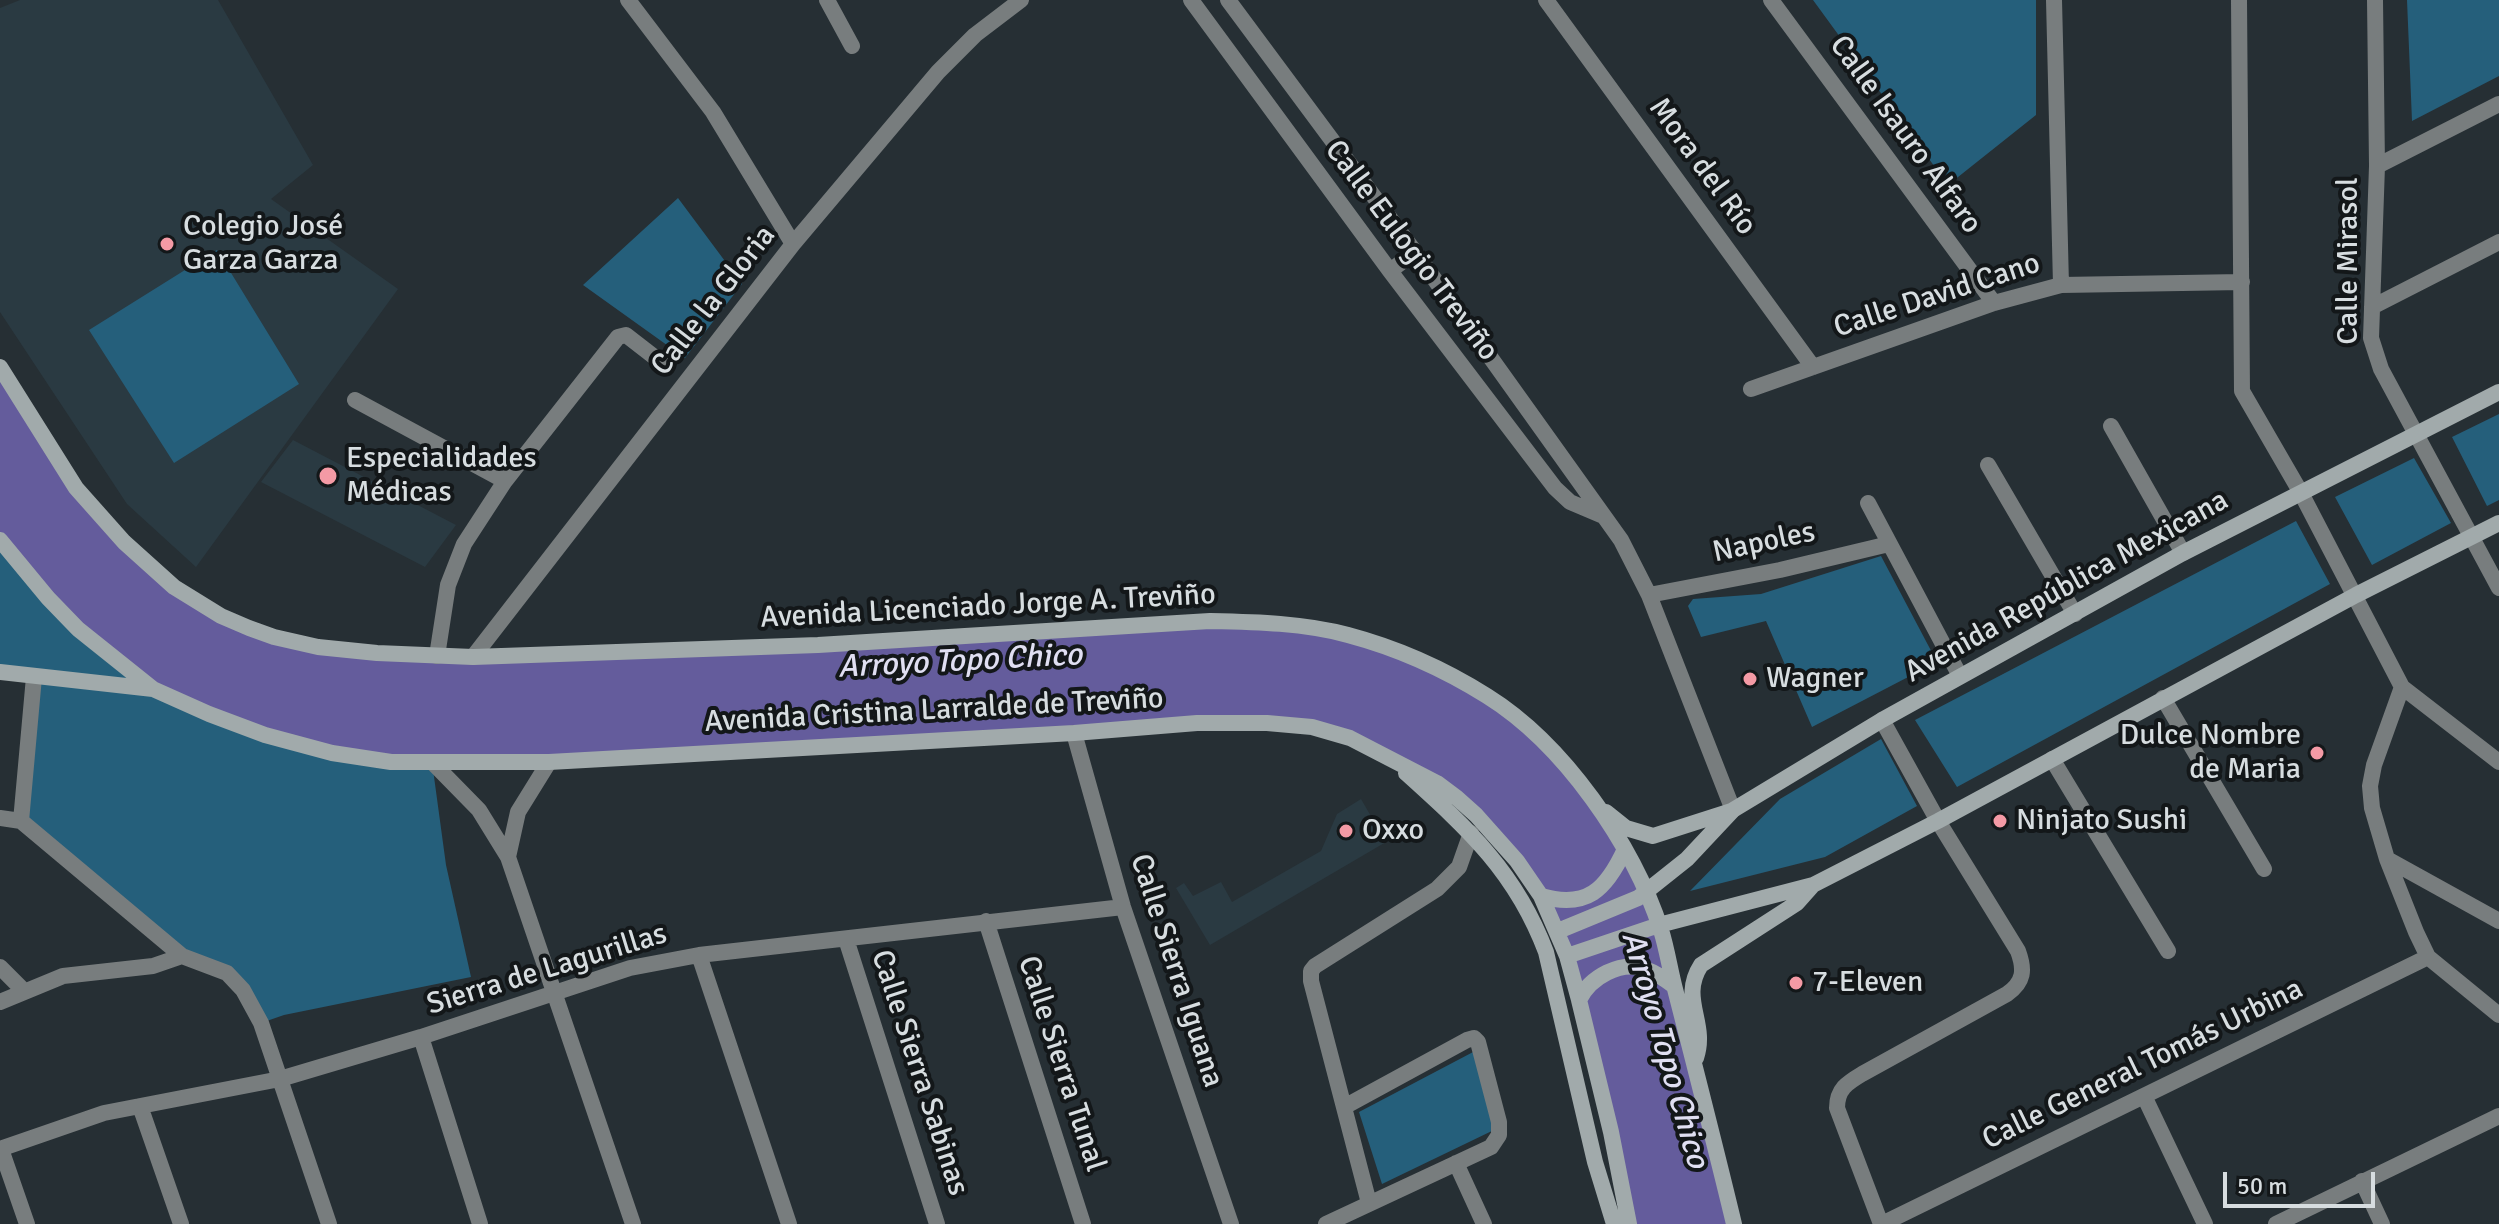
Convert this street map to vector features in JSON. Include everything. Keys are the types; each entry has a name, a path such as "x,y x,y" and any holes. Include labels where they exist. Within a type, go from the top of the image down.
{"main road":[{"name":"Avenida Licenciado Jorge A. Treviño","path":"0,367 76,488 124,542 174,587 221,616 274,637 318,647 473,657 818,645 1210,621 1302,627 1346,634 1400,651 1488,697 1543,742 1591,798 1625,849 1659,925 1734,1224"},
{"name":"Avenida República Mexicana","path":"1563,929 1646,893 1687,859 1733,810 1882,720 2183,553 2499,392"},
{"path":"1573,953 1659,925 1813,885 1938,821 2356,595 2499,523"},
{"name":"Avenida Cristina Larralde de Treviño","path":"0,540 78,629 153,689 237,725 332,753 391,762 549,762 1074,733 1197,723 1267,723 1312,727 1350,738 1437,783 1476,815 1548,898 1573,953 1629,1224"},
{"path":"0,672 153,689"},
{"path":"1384,753 1485,848 1518,892 1535,923 1546,952 1595,1162 1614,1224"},
{"path":"1591,798 1626,828 1645,836 1664,833 1733,810"},
{"path":"1548,898 1571,902 1599,890 1613,874 1625,849"},
{"path":"1695,1063 1700,1032 1691,992 1693,978 1701,965 1797,903 1813,885"},
{"path":"1583,994 1606,973 1632,966 1659,974 1674,986"}],"street":[{"path":"628,0 713,112 793,244"},
{"path":"827,0 852,46"},
{"name":"Calle la Gloria","path":"473,657 793,244 938,72 975,35 1021,0"},
{"name":"Calle Eulogio Treviño","path":"1191,0 1390,271 1555,488 1570,502 1603,516"},
{"path":"1202,14 1221,0"},
{"name":"Calle Eulogio Treviño","path":"1228,0 1415,252 1621,540 1649,595 1733,810"},
{"name":"Mora del Río","path":"1546,0 1813,367"},
{"name":"Calle Isauro Alfaro","path":"1771,0 1994,303"},
{"path":"2054,0 2061,285"},
{"path":"2239,0 2242,391 2301,493 2402,687 2499,762"},
{"name":"Calle Mirasol","path":"2375,0 2377,166 2371,338 2375,354 2415,433 2499,588"},
{"path":"2377,166 2499,104"},
{"path":"2372,307 2499,242"},
{"path":"1390,271 1415,252"},
{"name":"Calle David Cano","path":"1751,389 1994,303 2061,285 2242,282"},
{"path":"437,656 443,605 454,564 505,481 621,335 626,335 666,366"},
{"path":"355,400 505,481"},
{"path":"2111,426 2183,553"},
{"path":"1988,465 2075,614"},
{"path":"1868,503 1960,676"},
{"name":"Napoles","path":"1649,595 1780,570 1889,544"},
{"path":"21,821 34,677"},
{"path":"2402,687 2374,765 2370,786 2372,808 2387,859 2428,957 2499,1015"},
{"path":"2163,698 2264,869"},
{"path":"1882,720 1938,821 2018,951 2023,973 2016,987 2007,994 1862,1074 1840,1091 1837,1108 1882,1224"},
{"name":"Calle Sierra Iguana","path":"1074,733 1123,907 1231,1224"},
{"path":"2052,759 2168,951"},
{"path":"432,762 479,810 508,857 633,1224"},
{"path":"508,857 518,812 549,762"},
{"path":"0,818 21,821 182,956 219,968 243,990 261,1023 329,1224"},
{"path":"1369,1203 1311,981 1311,971 1437,889 1459,867 1471,833"},
{"path":"2387,859 2499,921"},
{"name":"Sierra de Lagurillas","path":"0,1149 104,1113 280,1079 421,1037 630,968 699,955 1123,907"},
{"name":"Calle Sierra Tunal","path":"986,921 1083,1224"},
{"name":"Calle Sierra Sabinas","path":"846,939 937,1224"},
{"path":"699,955 789,1224"},
{"path":"0,1002 63,976 153,966 182,956"},
{"name":"Calle General Tomás Urbina","path":"1882,1224 2428,957"},
{"path":"0,967 24,991"},
{"path":"421,1037 480,1224"},
{"path":"1326,1224 1491,1147 1499,1135 1499,1122 1478,1042 1474,1038 1344,1107"},
{"path":"2144,1096 2205,1224"},
{"path":"140,1106 181,1224"},
{"path":"2276,1224 2499,1116"},
{"path":"0,1149 27,1224"},
{"path":"1456,1163 1484,1224"},
{"path":"2362,1181 2382,1224"}],"shaded area":[{"name":"Colegio José Garza Garza","path":"20,0 218,0 313,165 271,199 398,289 196,567 127,504 0,312 0,8"},
{"path":"1813,0 2036,0 2036,115 1948,185"},
{"path":"2407,0 2499,0 2499,76 2412,121"},
{"path":"678,198 742,284 685,358 583,285"},
{"path":"217,250 299,384 174,463 89,330"},
{"path":"2499,414 2499,500 2487,506 2452,437"},
{"path":"293,440 456,525 425,567 261,482"},
{"path":"2414,458 2451,523 2372,565 2335,497"},
{"path":"2296,521 2330,584 1957,787 1915,720"},
{"path":"0,540 432,762 446,865 471,977 284,1015 261,1023 243,990 182,956 21,821 34,677 0,672"},
{"path":"1881,556 1937,662 1812,727 1766,621 1701,637 1688,606 1693,599 1761,594"},
{"path":"1881,739 1917,806 1825,857 1690,891 1780,799"},
{"path":"1361,799 1386,842 1210,945 1176,888 1184,883 1193,896 1221,882 1232,902 1321,851 1337,814"},
{"path":"1475,1051 1496,1129 1382,1184 1359,1112"}],"water":[{"name":"Arroyo Topo Chico","path":"0,366 76,488 174,587 249,628 377,653 1289,626 1400,651 1488,697 1569,771 1646,893 1734,1224 1629,1224 1558,931 1476,815 1384,753 1267,723 549,762 332,753 153,689 78,629 0,540"}],"place":[{"name":"Colegio José Garza Garza","path":"167,244"},
{"name":"Especialidades Médicas","path":"328,476"},
{"name":"Wagner","path":"1750,679"},
{"name":"Dulce Nombre de Maria","path":"2317,753"},
{"name":"Ninjato Sushi","path":"2000,821"},
{"name":"Oxxo","path":"1346,831"},
{"name":"7-Eleven","path":"1796,983"}]}
